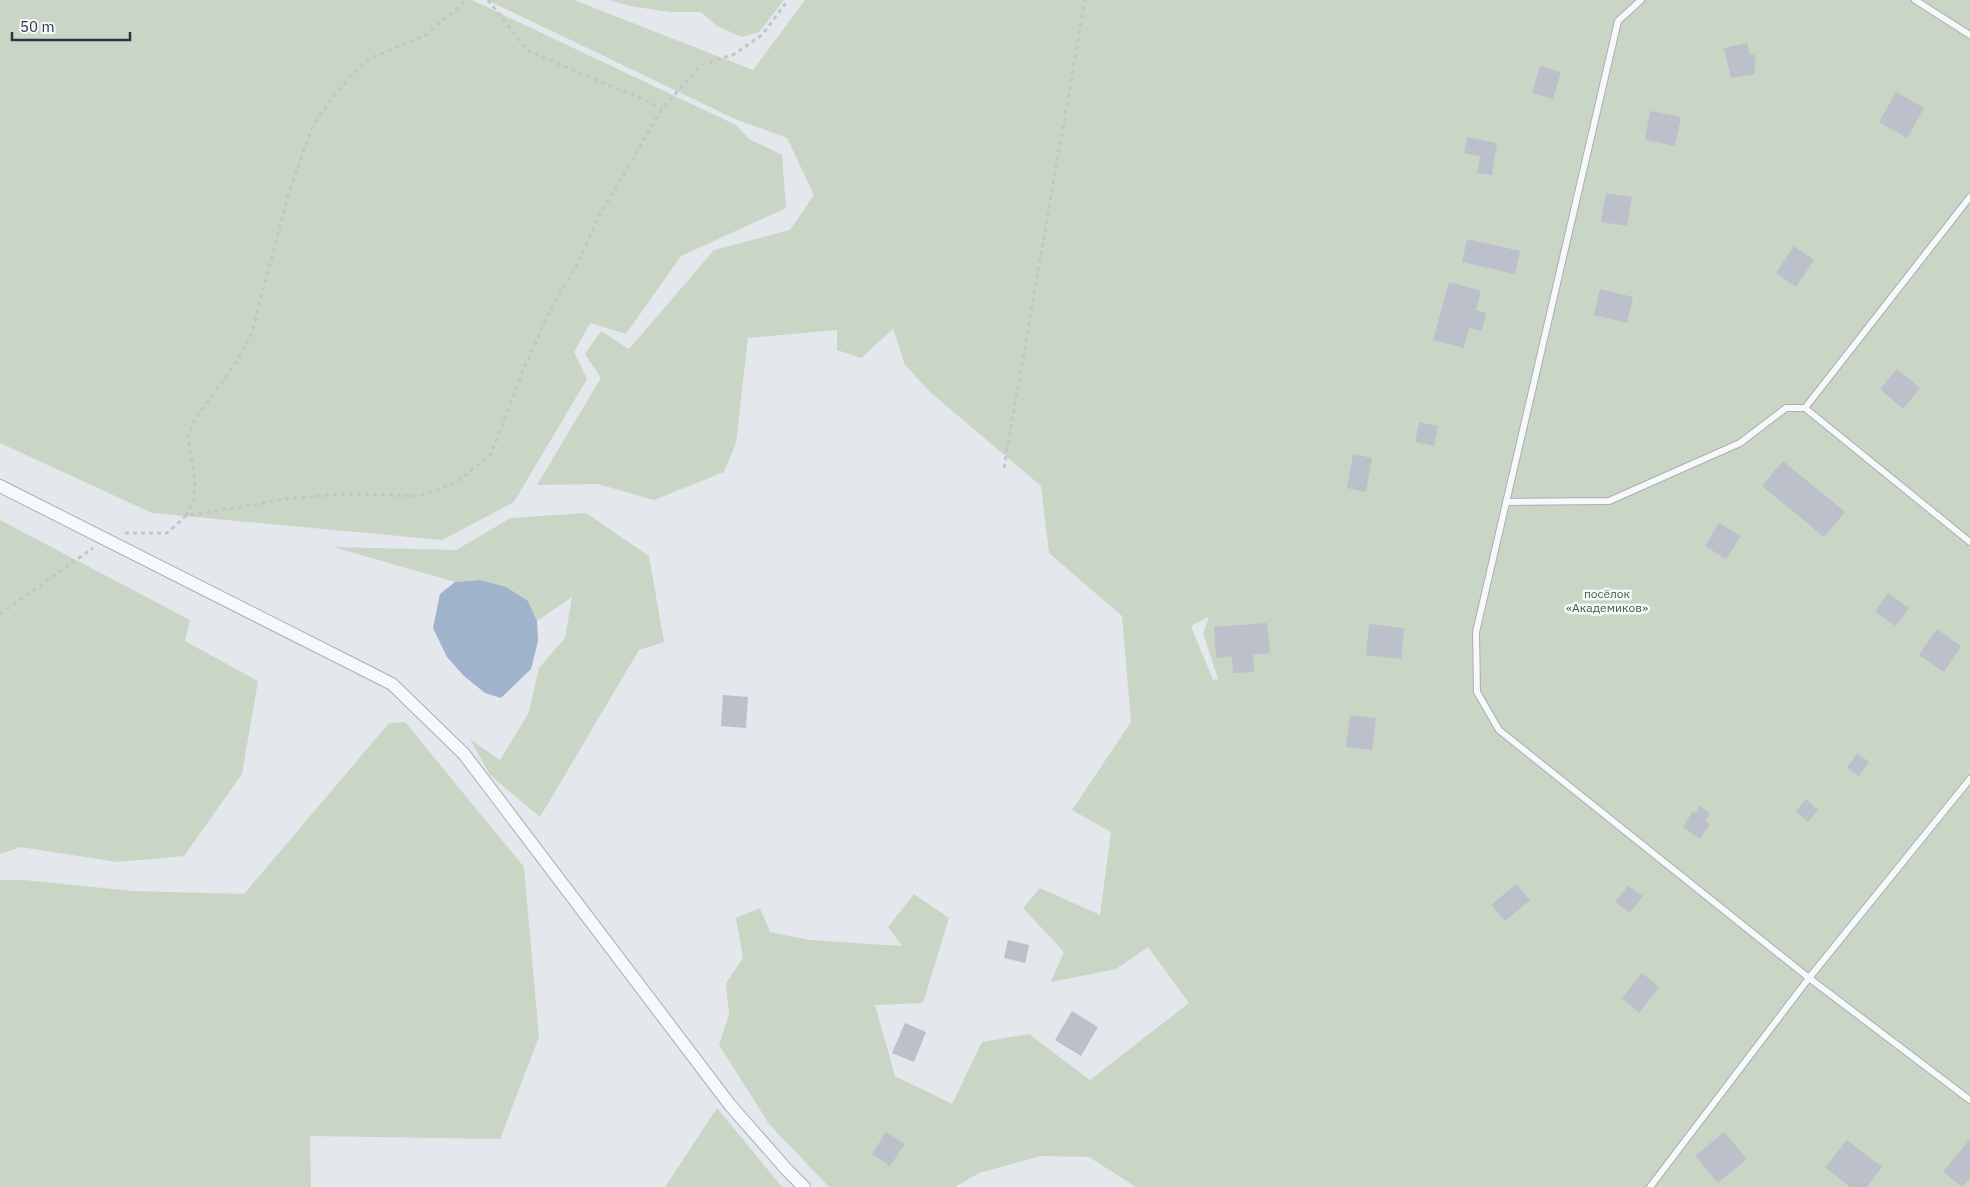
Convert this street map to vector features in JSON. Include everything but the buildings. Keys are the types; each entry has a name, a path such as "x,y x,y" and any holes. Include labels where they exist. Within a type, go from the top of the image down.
{"street":[{"path":"0,486 392,684 464,754 730,1105 804,1187"}],"lane":[{"path":"1641,0 1618,21 1476,632 1477,692 1499,730 1809,978 1970,1100"},
{"path":"1914,0 1970,35"},
{"path":"1805,408 1970,197"},
{"path":"1506,502 1609,501 1740,442 1786,408 1805,408 1970,542"},
{"path":"1650,1187 1809,978 1970,779"}],"path":[{"path":"0,614 105,539 120,533 167,533 186,516 194,499 195,481 188,438 195,419 235,364 252,333 288,195 313,125 330,100 351,76 371,58 426,35 466,0"},
{"path":"488,0 528,50 637,96 662,109"},
{"path":"186,516 292,498 345,494 420,496 457,482 491,454 551,309 579,261 599,216 662,109 701,65 733,55 762,35 788,0"},
{"path":"1004,468 1086,0"}],"green space":[{"path":"0,0 472,0 736,125 749,139 782,155 786,208 681,256 626,334 590,323 574,352 587,379 514,502 442,540 152,513 0,443"},
{"name":"посёлок «Академиков»","path":"487,0 574,0 753,70 805,0 1970,0 1970,1187 1136,1187 1089,1157 1040,1156 979,1173 955,1187 829,1187 769,1124 719,1045 729,1015 726,983 743,958 736,918 760,908 770,932 809,940 902,946 888,927 914,894 949,918 923,1003 875,1005 895,1076 952,1104 982,1042 1029,1034 1090,1080 1189,1003 1148,947 1116,969 1051,982 1064,952 1023,908 1040,888 1100,915 1111,832 1072,810 1131,722 1122,616 1049,553 1041,486 930,392 905,365 893,329 861,358 837,350 837,330 748,338 736,443 724,472 654,500 598,484 537,485 601,378 585,354 601,331 629,349 714,250 790,230 814,195 787,138 735,119","holes":["1209,617 1203,633 1218,679 1213,680 1191,626"]},
{"path":"609,0 784,0 759,32 742,37 717,26 701,12 670,12 630,6"},
{"path":"586,513 649,556 664,642 639,650 540,817 490,775 470,739 500,760 529,712 539,668 565,638 572,597 537,621 528,601 480,580 455,582 333,547 456,550 511,518"},
{"path":"0,520 190,620 185,641 258,681 242,774 184,856 118,862 20,847 0,854"},
{"path":"405,722 524,867 539,1037 500,1139 310,1136 311,1187 0,1187 0,880 24,880 132,891 244,894 389,723"},
{"path":"717,1108 782,1187 665,1187"}],"water":[{"path":"480,580 506,587 528,601 537,621 538,641 531,669 501,698 485,693 464,676 447,657 433,628 440,594 455,582"}]}
